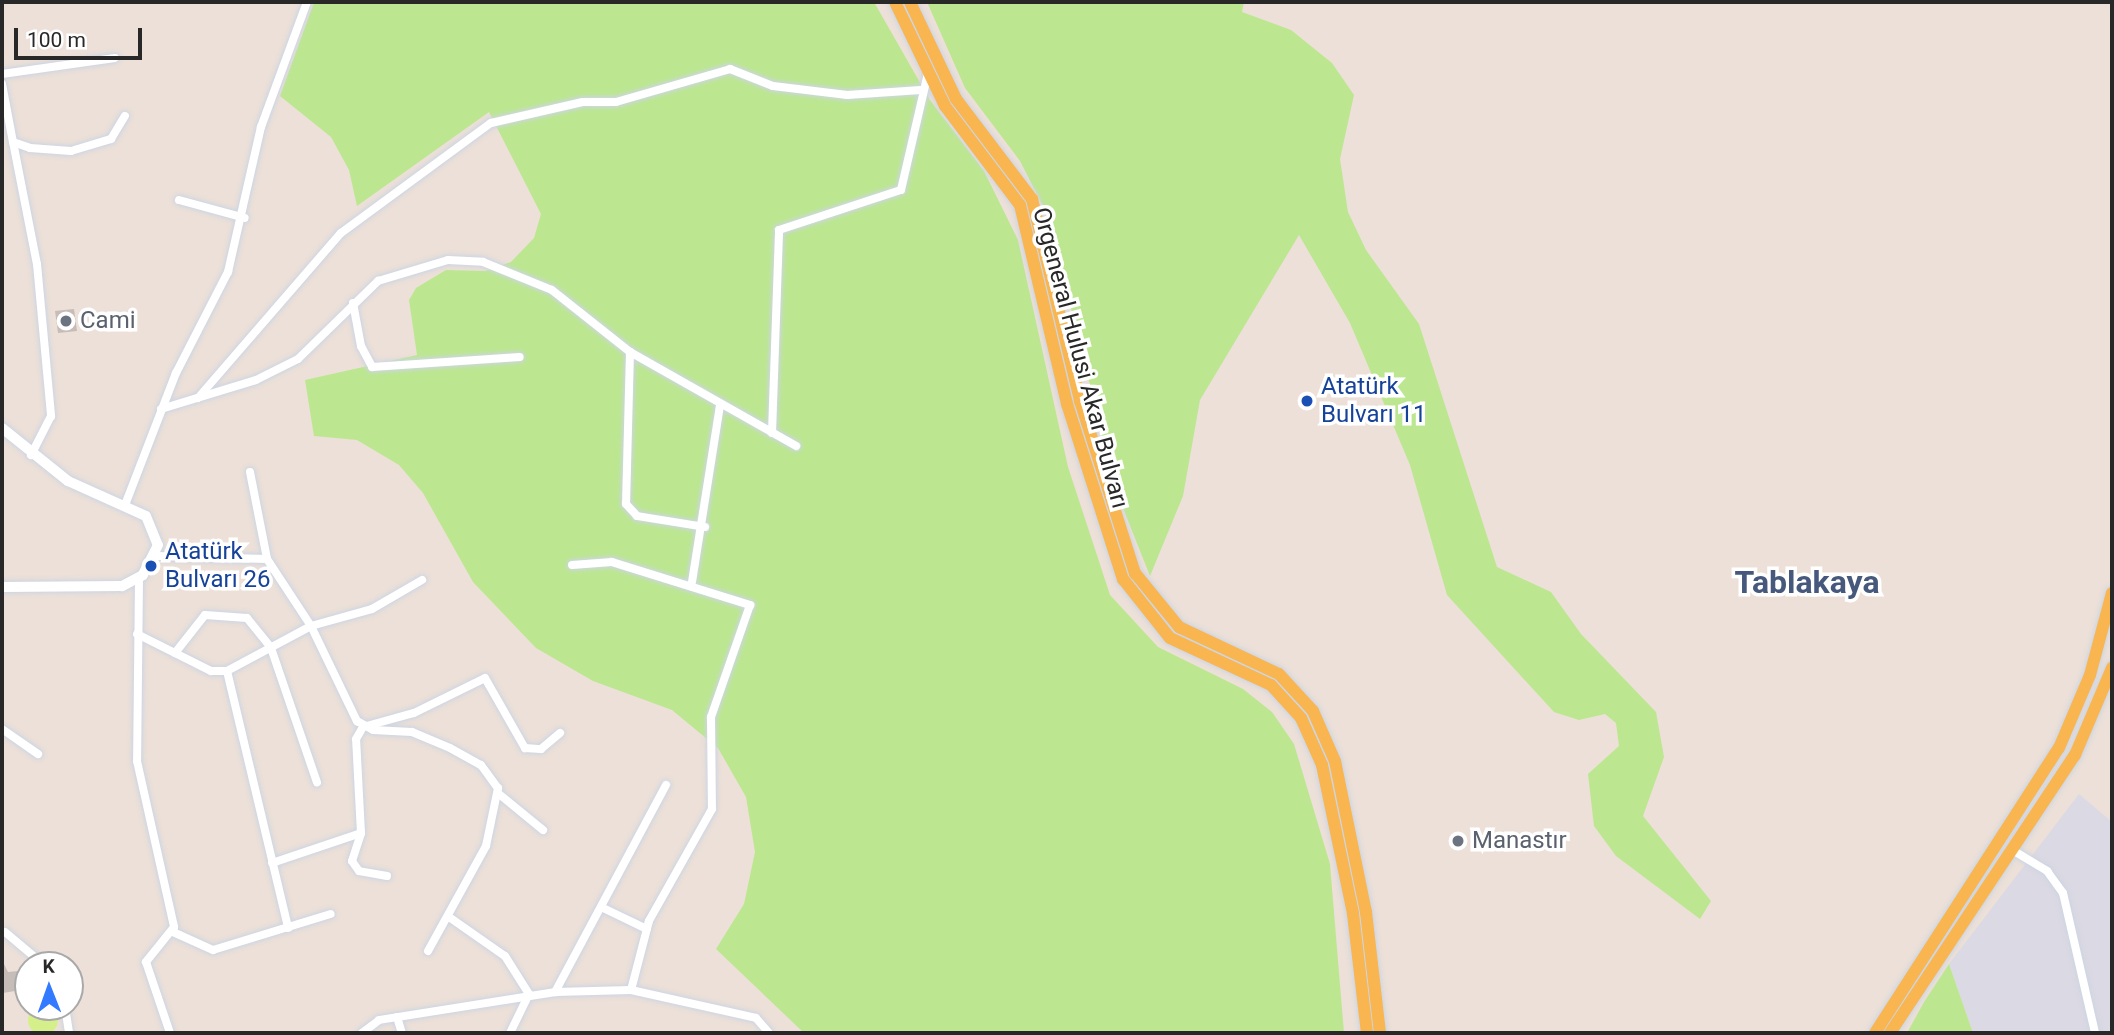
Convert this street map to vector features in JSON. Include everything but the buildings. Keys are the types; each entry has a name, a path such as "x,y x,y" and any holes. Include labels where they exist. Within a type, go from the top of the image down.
{"main road":[{"name":"Orgeneral Hulusi Akar Bulvarı","path":"895,2 945,106 1020,205 1067,404 1123,579 1170,638 1271,685 1301,718 1322,765 1336,833 1367,1033"},
{"name":"Orgeneral Hulusi Akar Bulvarı","path":"910,2 956,99 1032,200 1080,401 1135,573 1179,627 1279,674 1313,711 1335,761 1366,912 1380,1033"},
{"path":"1875,1033 2059,748 2090,675 2112,593"},
{"path":"1890,1033 1960,926 2014,851 2075,755 2112,668"}],"street":[{"path":"124,505 161,409 229,272 245,218 261,127 307,2"},
{"path":"2,74 115,58"},
{"path":"198,398 341,233 491,123 583,102 616,102 730,69 774,86 847,95 921,90"},
{"path":"772,433 779,230 901,190 921,90 928,73"},
{"path":"2,84 37,264 51,416 31,455"},
{"path":"13,142 71,150 111,139 125,116"},
{"path":"179,200 245,218"},
{"path":"161,409 198,398 298,359 378,281 448,260 483,261 552,290 629,352 796,446"},
{"path":"353,303 361,346 372,367 520,357"},
{"path":"629,352 626,505 636,516 705,527"},
{"path":"691,582 705,527 720,405"},
{"path":"2,428 31,455 68,481 124,505 154,526 156,556 139,578 100,590 2,586"},
{"path":"250,472 267,559 311,626 363,727"},
{"path":"156,556 267,559"},
{"path":"572,565 611,562 691,582 750,605 711,717 712,810 647,929 632,990"},
{"path":"139,578 137,761 173,932"},
{"path":"137,634 211,671 227,671 311,626 372,609 422,580"},
{"path":"175,653 194,623 211,614 247,618 271,648 317,782"},
{"path":"227,671 288,928"},
{"path":"387,876 354,867 361,833 356,739 363,727 414,713 485,678 525,748 541,749 560,733"},
{"path":"363,727 412,732 450,748 487,770 499,794 542,830"},
{"path":"2,729 38,754"},
{"path":"555,992 666,785"},
{"path":"428,951 486,846 499,794"},
{"path":"272,863 361,833"},
{"path":"2014,851 2047,871 2063,893 2095,1033"},
{"path":"601,907 647,929"},
{"path":"173,932 213,950 331,914"},
{"path":"449,916 505,956 529,994"},
{"path":"5,932 27,951"},
{"path":"170,1033 146,962 173,932"},
{"path":"362,1033 397,1017 529,994 632,990 756,1018 769,1033"},
{"path":"510,1033 529,994"},
{"path":"397,1017 402,1033"}],"shaded area":[{"path":"2079,794 2112,822 2112,1033 1973,1033 1949,964"}],"green space":[{"path":"314,2 874,2 930,100 984,171 1018,240 1068,467 1110,595 1158,647 1243,689 1272,712 1294,744 1330,864 1344,1033 804,1033 716,949 744,904 755,852 746,797 718,748 672,710 593,681 536,648 473,582 423,493 399,465 357,440 314,436 305,380 417,355 409,300 416,288 446,270 485,271 511,262 534,238 541,214 489,112 357,206 349,170 331,137 280,96"},
{"path":"927,2 1244,2 1242,12 1291,30 1332,63 1354,95 1340,159 1348,212 1366,250 1419,324 1497,567 1551,592 1581,634 1656,712 1664,757 1643,816 1711,901 1700,919 1616,856 1594,826 1588,774 1619,746 1616,723 1605,714 1579,720 1554,712 1447,595 1410,465 1350,323 1299,235 1200,400 1183,496 1150,576 1115,488 1049,218 1020,161 965,88"},
{"path":"1949,964 1973,1033 1907,1033 1924,1002"},
{"path":"28,1021 58,1021 57,1026 49,1034 37,1034 29,1026"}],"place":[{"name":"Cami","path":"66,321"},
{"name":"Atatürk Bulvarı 11","path":"1307,401"},
{"name":"Atatürk Bulvarı 26","path":"151,566"},
{"name":"Manastır","path":"1458,841"}],"district":[{"name":"Tablakaya","path":"1807,582"}]}
